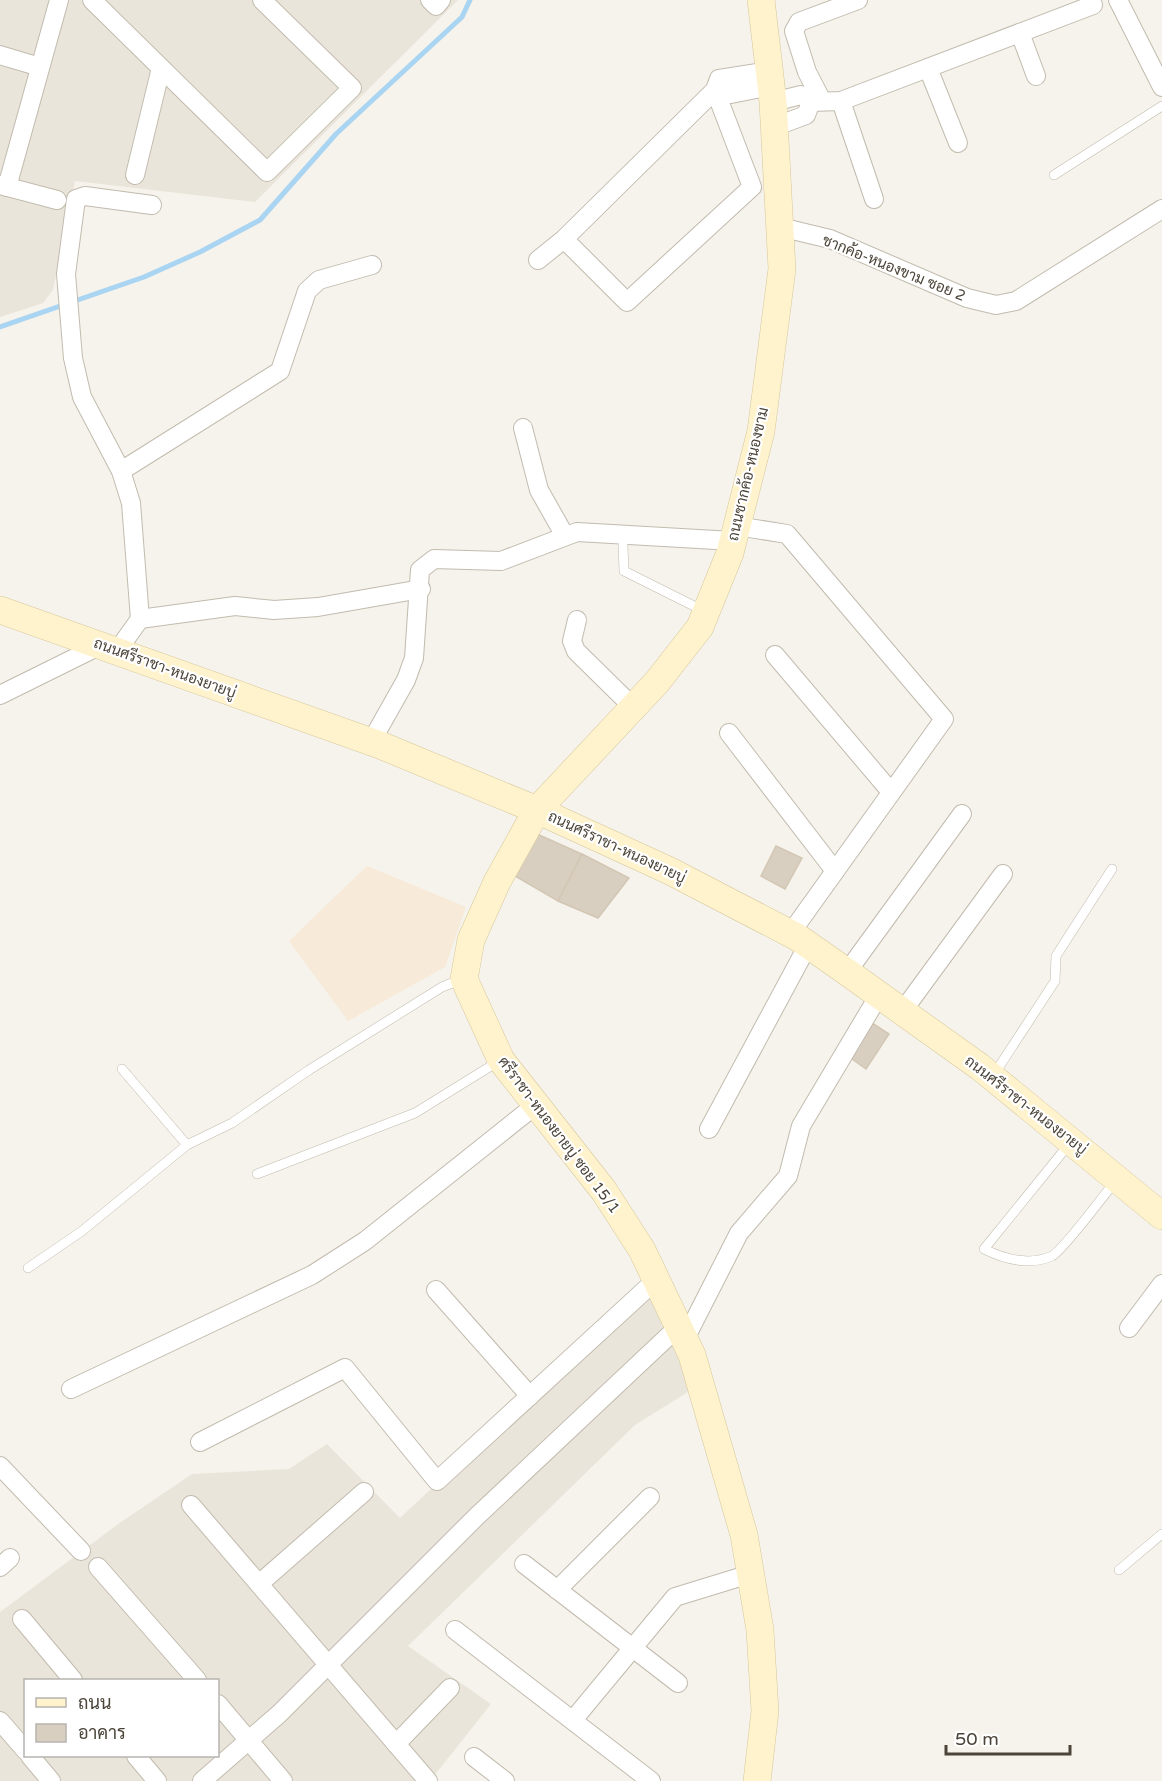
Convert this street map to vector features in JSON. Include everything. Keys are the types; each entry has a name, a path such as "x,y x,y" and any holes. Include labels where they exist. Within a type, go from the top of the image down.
{"street":[{"path":"57,200 2,186 59,0"},
{"path":"92,0 267,172 352,88 262,0"},
{"path":"430,0 436,6 441,0"},
{"name":"ถนนชากค้อ-หนองขาม","path":"537,810 632,706 657,682 700,627 735,533 761,431 782,269 772,96 761,0"},
{"path":"817,101 794,31 799,22 858,0"},
{"path":"1118,0 1139,46 1162,87"},
{"path":"772,96 801,94 817,101 841,101 1093,5"},
{"path":"1020,33 1036,76"},
{"path":"0,55 40,67"},
{"path":"135,175 161,68"},
{"path":"928,68 958,143"},
{"path":"538,260 564,239 715,90 719,79 772,96 806,115 817,101"},
{"path":"564,239 627,302 752,187 715,90"},
{"path":"841,101 874,199"},
{"path":"140,619 131,503 121,471 82,397 73,358 66,274 76,199 85,196 152,204"},
{"name":"ชากค้อ-หนองขาม ซอย 2","path":"780,227 830,239 967,298 996,305 1016,301 1162,209"},
{"path":"121,471 280,371 307,291 320,280 372,265"},
{"path":"523,428 539,490 565,536"},
{"path":"371,742 406,680 414,658 421,589 420,570 434,559 501,561 577,532 787,534 944,719 835,871 799,939 709,1129"},
{"path":"0,695 109,648 140,619 235,606 274,610 318,608 421,589"},
{"name":"ถนนศรีราชา-หนองยายบู่","path":"0,610 371,742 537,810 670,871 799,939 847,972 992,1078 1162,1216"},
{"path":"577,620 572,641 576,651 632,706"},
{"path":"775,655 891,792"},
{"path":"729,733 835,871"},
{"path":"464,978 471,940 497,882 537,810"},
{"path":"847,972 962,814"},
{"path":"902,1012 1003,874"},
{"name":"ศรีราชา-หนองยายบู่ ซอย 15/1","path":"464,978 501,1060 604,1191 657,1279 692,1355 717,1435 744,1535 760,1630 765,1711 757,1781"},
{"path":"202,1781 328,1665 476,1517 681,1334 740,1233 788,1176 801,1126 879,995"},
{"path":"71,1389 312,1275 365,1241 537,1104"},
{"path":"200,1442 345,1368 437,1481 657,1279"},
{"path":"1129,1328 1162,1284"},
{"path":"436,1290 530,1396"},
{"path":"0,1466 81,1551"},
{"path":"259,1584 364,1492"},
{"path":"557,1590 650,1497"},
{"path":"191,1505 428,1781"},
{"path":"524,1564 678,1683"},
{"path":"98,1567 196,1679"},
{"path":"573,1720 675,1597 750,1574"},
{"path":"22,1619 72,1679"},
{"path":"455,1630 651,1781"},
{"path":"396,1744 450,1688"},
{"path":"219,1705 283,1781"},
{"path":"0,1720 24,1749"},
{"path":"32,1757 51,1781"},
{"path":"138,1757 157,1781"},
{"path":"474,1757 505,1781"}],"lane":[{"path":"1054,176 1162,106"},
{"path":"623,545 624,571 706,613"},
{"path":"992,1078 1055,981 1056,956 1112,869"},
{"path":"28,1268 82,1230 187,1145 232,1123 309,1070 442,987 464,978"},
{"path":"257,1174 416,1113 501,1060"},
{"path":"122,1069 187,1145"},
{"path":"1071,1141 984,1250 1008,1261 1036,1260 1054,1255 1118,1178"},
{"path":"1119,1570 1162,1534"}],"shaded area":[{"path":"0,0 458,0 255,202 75,181 53,290 43,303 0,317"},
{"path":"367,866 466,907 445,967 348,1021 289,941"},
{"path":"648,1285 691,1390 635,1425 408,1646 491,1704 430,1781 0,1781 0,1612 121,1522 192,1474 289,1469 327,1444 400,1518"}],"building":[{"path":"537,834 582,854 558,901 515,876"},
{"path":"776,846 802,858 785,889 761,876"},
{"path":"582,854 629,878 598,918 558,901"},
{"path":"869,1021 889,1034 866,1069 848,1056"}],"waterway":[{"path":"0,327 144,277 200,252 260,220 336,134 462,17 470,0"}]}
